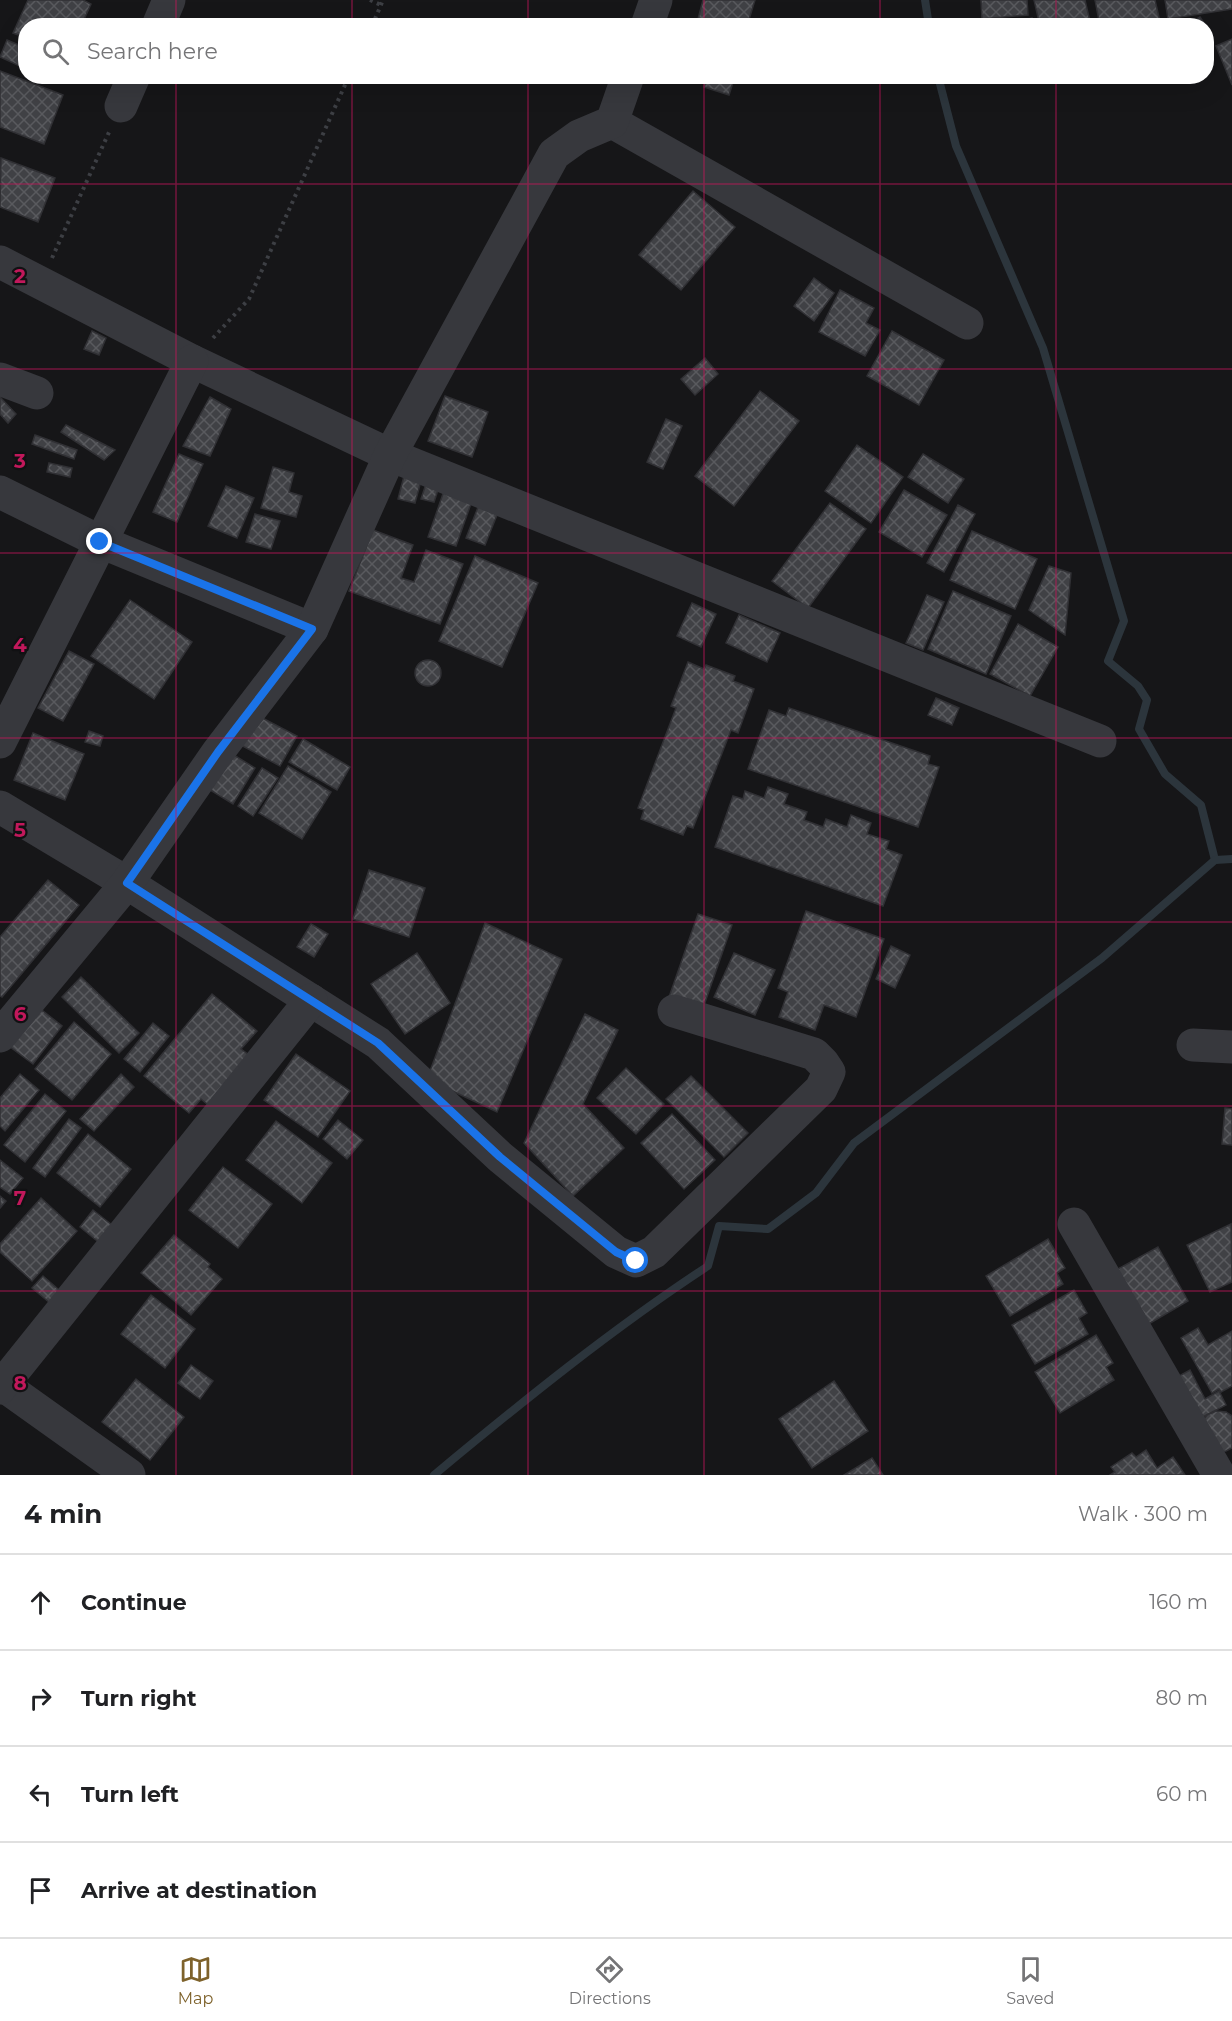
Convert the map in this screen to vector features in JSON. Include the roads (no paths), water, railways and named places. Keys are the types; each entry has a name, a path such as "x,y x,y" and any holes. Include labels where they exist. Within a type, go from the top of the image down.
{"street":[{"path":"162,18 170,0"},
{"path":"650,18 656,0"},
{"path":"121,106 131,84"},
{"path":"0,1036 127,883 218,752 312,629 390,455 554,154 579,136 612,122 625,84"},
{"path":"612,122 967,323"},
{"path":"0,262 192,361 390,455 1100,741"},
{"path":"0,742 192,361"},
{"path":"0,379 37,393"},
{"path":"0,492 100,542 312,629"},
{"path":"0,807 127,883 378,1043 500,1157 616,1252 636,1261 654,1252 821,1089 828,1072 814,1054 674,1011"},
{"path":"129,1475 1,1386 311,1000"},
{"path":"1193,1044 1232,1047"},
{"path":"1074,1224 1219,1475"}],"waterway":[{"path":"925,0 928,18"},
{"path":"940,84 956,146 1043,348 1124,621 1108,661 1138,686 1147,700 1139,729 1165,774 1201,805 1215,860"},
{"path":"434,1475 602,1341 708,1266 719,1226 768,1229 816,1193 854,1143 1102,958 1215,860 1232,859"}]}
